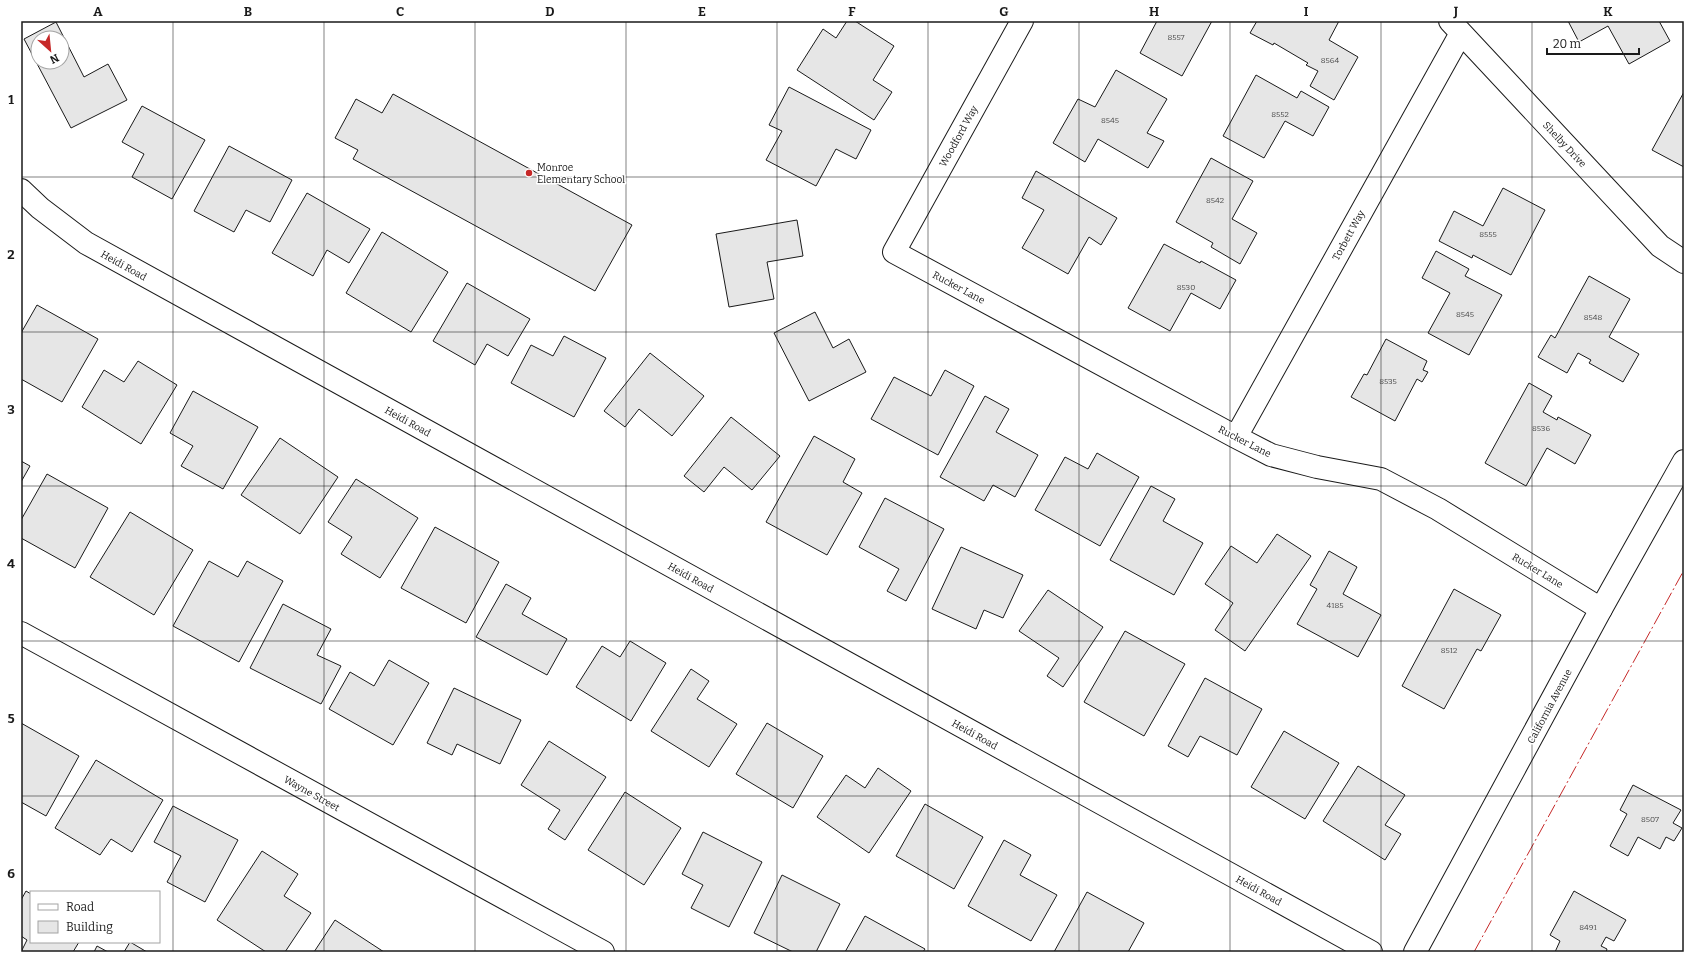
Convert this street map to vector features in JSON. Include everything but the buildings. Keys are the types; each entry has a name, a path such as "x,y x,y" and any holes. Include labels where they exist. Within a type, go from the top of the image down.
{"street":[{"name":"Woodford Way","path":"894,252 1022,21"},
{"name":"Shelby Drive","path":"1455,27 1660,246 1684,262"},
{"name":"Torbett Way","path":"1236,437 1455,27"},
{"name":"Heidi Road","path":"21,190 40,208 86,243 1371,952"},
{"name":"Rucker Lane","path":"894,252 1271,455 1317,467 1381,479 1438,509 1602,609"},
{"name":"California Avenue","path":"1415,952 1684,461"},
{"name":"Wayne Street","path":"21,633 603,952"}],"power":[{"path":"1474,952 1684,570"}],"place":[{"name":"Monroe Elementary School","path":"529,173"}]}
